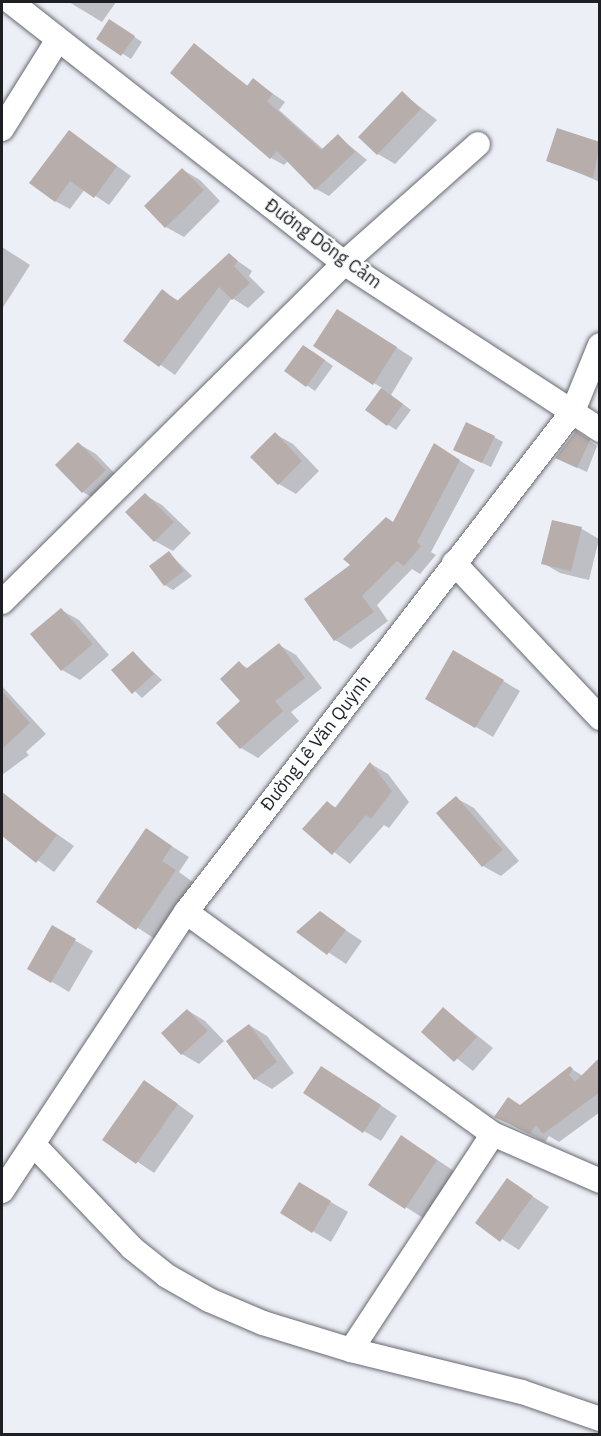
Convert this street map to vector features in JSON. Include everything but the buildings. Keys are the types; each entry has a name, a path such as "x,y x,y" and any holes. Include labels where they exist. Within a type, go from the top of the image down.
{"street":[{"name":"Đường Dõng Cảm","path":"11,2 57,41 344,263 600,430"},
{"path":"2,129 57,41"},
{"path":"2,602 344,263 478,144"},
{"name":"Đường Lê Văn Quýnh","path":"2,1191 186,912 573,411 600,345"},
{"path":"454,563 600,718"},
{"path":"186,912 493,1134 600,1181"},
{"path":"351,1350 493,1134"},
{"path":"34,1145 132,1248 167,1276 263,1323 351,1350 522,1392 600,1419"}]}
